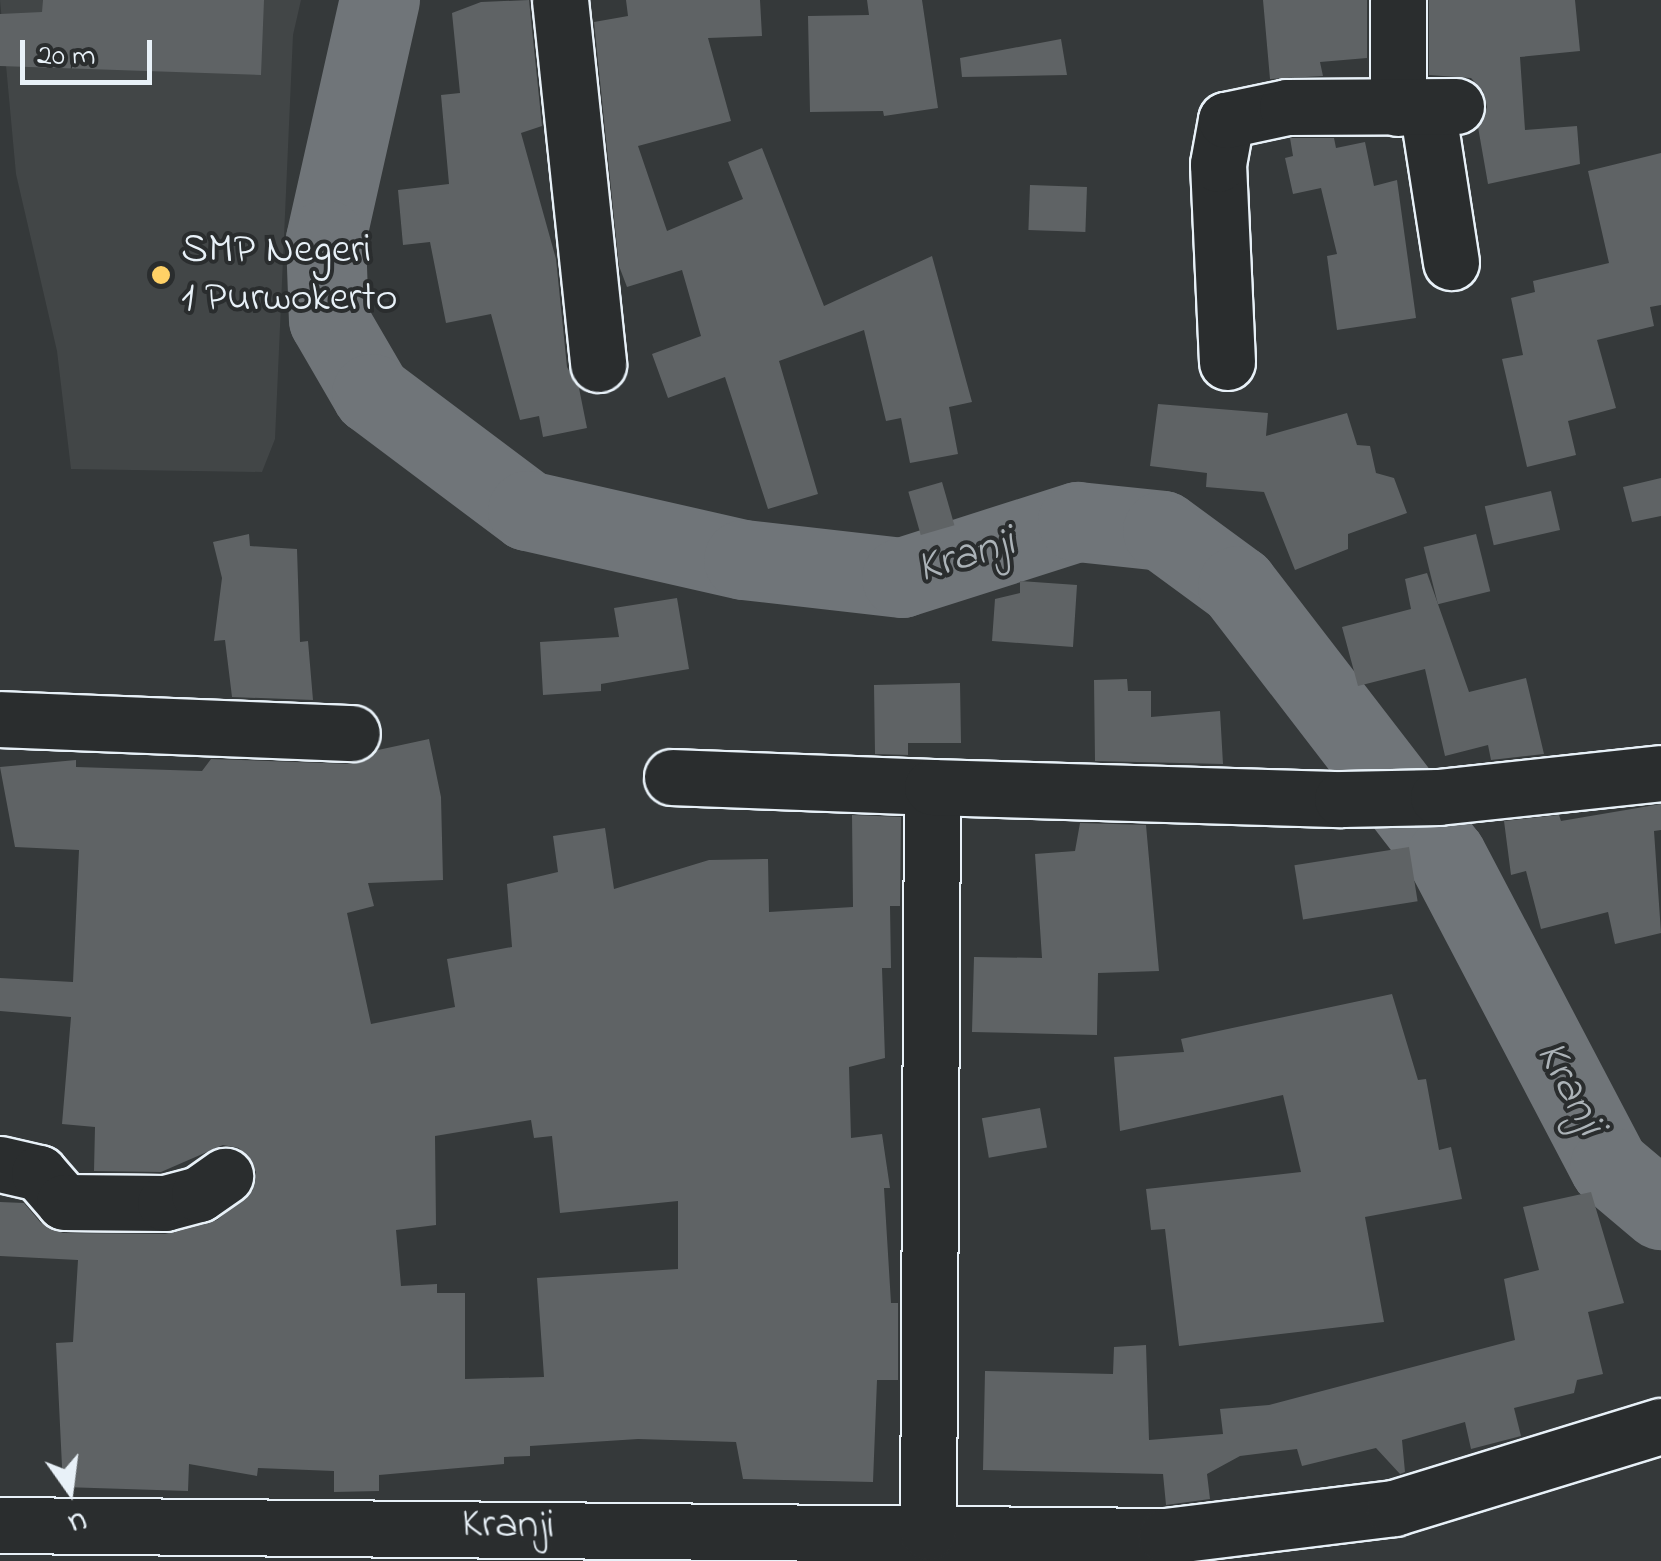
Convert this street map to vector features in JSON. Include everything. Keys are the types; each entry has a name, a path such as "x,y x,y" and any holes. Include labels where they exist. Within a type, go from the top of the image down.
{"street":[{"path":"560,0 598,364"},
{"path":"1398,0 1427,107 1451,262"},
{"path":"1228,362 1218,164 1226,120 1287,107 1427,107"},
{"path":"0,720 352,734"},
{"path":"672,776 932,788 1342,799 1438,797 1661,772"},
{"path":"928,1532 932,788"},
{"path":"0,1164 39,1174 64,1202 165,1203 200,1194 225,1176"},
{"name":"Kranji","path":"0,1524 287,1534 928,1532 1168,1548 1394,1508 1661,1426"}],"shaded area":[{"name":"SMP Negeri 1 Purwokerto","path":"0,0 301,0 293,35 275,439 262,472 71,469 57,351 16,174"}],"building":[{"path":"43,0 264,0 261,75 0,66 0,14 42,12"},
{"path":"529,0 542,126 521,133 556,259 567,367 579,388 587,428 543,437 539,416 520,420 491,314 446,323 430,242 403,245 398,190 449,184 441,95 460,93 452,13 481,2"},
{"path":"626,0 760,0 762,36 708,38 731,121 638,146 667,231 743,199 728,162 762,148 824,306 932,256 972,402 949,407 958,454 910,463 901,418 886,421 864,330 779,361 818,494 768,509 725,377 668,398 652,354 701,336 682,270 627,287 619,266 594,22 628,16"},
{"path":"867,0 922,0 938,108 884,116 883,111 810,112 808,16 869,15"},
{"path":"1263,0 1367,0 1367,58 1320,62 1323,76 1270,79"},
{"path":"1429,0 1575,0 1580,51 1520,57 1525,130 1577,126 1580,164 1488,184 1478,127 1487,107 1483,91 1471,78 1429,75"},
{"path":"1061,39 1067,75 962,77 960,58"},
{"path":"1290,138 1334,138 1336,148 1365,142 1374,186 1397,180 1416,318 1337,330 1327,256 1337,254 1321,188 1293,194 1285,158 1293,156"},
{"path":"1661,153 1661,305 1650,307 1654,326 1597,340 1616,408 1568,421 1576,455 1527,467 1502,359 1523,355 1511,298 1535,292 1533,281 1609,263 1588,171"},
{"path":"1030,185 1087,187 1085,232 1028,230"},
{"path":"1158,404 1268,413 1266,436 1347,413 1357,445 1370,446 1376,473 1394,478 1407,513 1348,534 1348,549 1295,570 1264,492 1206,487 1207,473 1150,466"},
{"path":"1661,478 1661,516 1632,522 1623,487"},
{"path":"942,482 954,525 921,535 908,492"},
{"path":"1551,491 1560,530 1494,545 1485,506"},
{"path":"249,534 250,546 297,549 300,642 308,641 313,700 232,697 225,640 214,641 222,578 213,542"},
{"path":"1476,534 1490,591 1438,604 1424,547"},
{"path":"1427,573 1469,692 1526,678 1544,754 1491,760 1488,745 1445,756 1425,669 1358,686 1342,627 1411,609 1405,579"},
{"path":"1020,581 1077,585 1073,647 992,641 995,599 1020,593"},
{"path":"677,598 689,669 601,684 601,691 543,695 540,642 619,637 614,608"},
{"path":"1127,679 1128,691 1151,691 1151,717 1220,711 1223,764 1095,761 1094,680"},
{"path":"960,683 961,743 908,743 908,755 875,754 874,685"},
{"path":"429,739 441,797 443,880 368,883 374,906 347,913 371,1024 455,1007 447,959 512,947 507,884 558,872 553,836 605,828 614,889 709,860 768,859 769,912 853,907 852,815 901,817 900,906 890,906 891,968 882,968 885,1058 849,1067 851,1138 882,1134 890,1188 884,1188 891,1303 898,1303 898,1380 877,1380 873,1482 743,1479 736,1442 638,1439 530,1446 530,1456 504,1457 504,1464 379,1475 379,1491 334,1492 334,1471 258,1468 257,1476 189,1464 188,1491 63,1487 56,1343 73,1342 78,1260 0,1256 0,1202 24,1203 41,1223 63,1233 165,1234 217,1220 253,1190 256,1172 239,1148 223,1145 161,1172 94,1171 95,1127 62,1124 71,1017 0,1011 0,978 73,982 79,850 15,847 0,767 76,760 76,767 202,771 211,759 351,764 378,750","holes":["531,1120 534,1138 552,1136 560,1213 678,1201 678,1269 537,1278 544,1377 465,1379 465,1293 437,1293 437,1284 401,1286 396,1230 436,1225 435,1136"]},
{"path":"1661,804 1661,830 1654,831 1661,933 1615,944 1608,912 1541,929 1526,871 1511,875 1504,821 1559,815 1561,821"},
{"path":"1080,823 1146,825 1159,971 1098,973 1097,1035 972,1032 974,957 1042,958 1035,854 1075,851"},
{"path":"1409,847 1418,901 1303,919 1294,865"},
{"path":"1392,994 1418,1080 1426,1079 1439,1150 1451,1147 1462,1199 1365,1217 1384,1322 1179,1346 1165,1229 1151,1230 1146,1189 1301,1172 1283,1095 1120,1131 1114,1057 1184,1052 1181,1039"},
{"path":"1040,1108 1047,1147 989,1158 982,1118"},
{"path":"1591,1192 1624,1303 1588,1312 1603,1374 1577,1380 1574,1393 1514,1408 1521,1436 1471,1449 1465,1422 1402,1440 1405,1472 1400,1474 1376,1448 1302,1466 1297,1449 1240,1456 1207,1474 1210,1499 1166,1505 1163,1474 983,1470 985,1371 1113,1374 1114,1347 1146,1345 1149,1440 1223,1434 1220,1409 1269,1405 1515,1340 1504,1279 1539,1270 1523,1207"}],"waterway":[{"name":"Kranji","path":"380,0 326,240 329,320 372,394 528,511 744,560 902,578 1078,522 1163,531 1238,586 1447,857 1610,1167 1661,1210"}],"place":[{"name":"SMP Negeri 1 Purwokerto","path":"161,275"}]}
